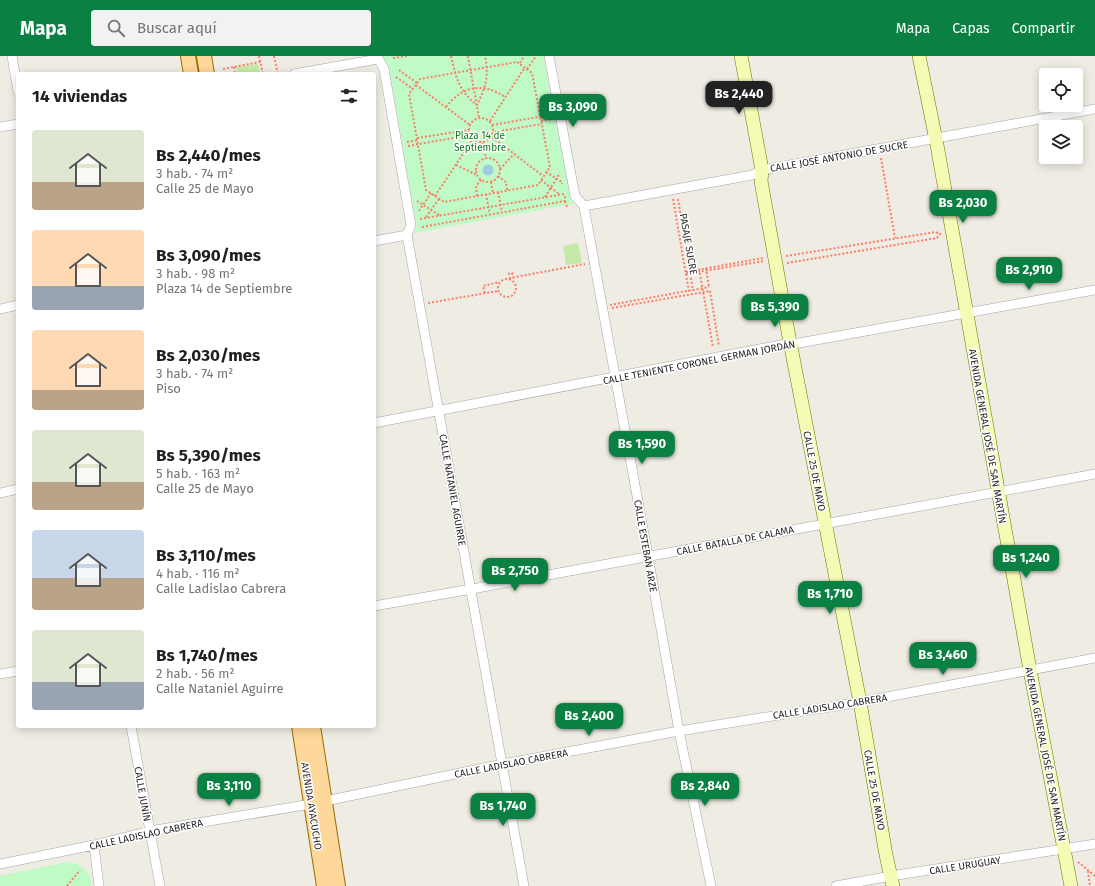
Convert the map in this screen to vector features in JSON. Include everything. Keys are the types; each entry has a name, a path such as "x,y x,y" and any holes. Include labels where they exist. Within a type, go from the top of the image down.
{"main road":[{"path":"188,56 191,72"},
{"path":"204,56 207,72"},
{"name":"CALLE 25 DE MAYO","path":"741,56 762,170 761,181 771,261 791,343 860,702 892,881"},
{"name":"AVENIDA GENERAL JOSÉ DE SAN MARTÍN","path":"919,56 936,139 946,233 966,313 997,491 1071,886"},
{"name":"AVENIDA AYACUCHO","path":"300,728 338,886"},
{"name":"AVENIDA AYACUCHO","path":"313,728 324,886"}],"street":[{"path":"12,56 16,80"},
{"path":"549,56 575,196 584,206"},
{"path":"304,72 377,58 384,69 411,225 407,235 376,241"},
{"name":"CALLE JOSÉ ANTONIO DE SUCRE","path":"584,206 752,175 762,170 1095,110"},
{"path":"0,127 16,124"},
{"name":"CALLE ESTEBAN ARZE","path":"584,206 679,731 711,886"},
{"name":"CALLE NATANIEL AGUIRRE","path":"407,235 472,589 524,886"},
{"name":"CALLE TENIENTE CORONEL GERMAN JORDÁN","path":"376,423 615,378 623,375 791,343 799,343 1095,290"},
{"path":"0,309 16,305"},
{"name":"CALLE BATALLA DE CALAMA","path":"376,606 1095,474"},
{"path":"0,493 16,489"},
{"name":"CALLE LADISLAO CABRERA","path":"0,864 94,846 150,832 318,802 503,764 679,731 860,702 1095,658"},
{"path":"0,674 16,671"},
{"name":"CALLE JUNÍN","path":"131,728 160,886"},
{"name":"CALLE URUGUAY","path":"836,886 892,881 1095,844"},
{"path":"94,846 99,886"}],"path":[{"path":"259,56 262,72"},
{"path":"274,56 278,72"},
{"path":"393,58 406,56"},
{"path":"451,56 455,72 463,92 477,105"},
{"path":"468,56 479,118"},
{"path":"477,105 484,88 488,72 485,56"},
{"path":"520,63 524,56"},
{"path":"490,121 505,97 536,56"},
{"path":"223,69 260,62"},
{"path":"517,62 532,73 550,167 538,185 444,202 426,190 409,94 420,79 470,70 517,62"},
{"path":"234,67 235,72"},
{"path":"399,70 470,125"},
{"path":"396,77 413,89"},
{"path":"446,107 451,100 463,92 474,88 484,88 498,92 505,97"},
{"path":"492,125 550,115"},
{"path":"479,118 490,121 493,132 492,137 483,142 472,139 469,130 470,125 474,120 479,118"},
{"path":"493,132 551,120"},
{"path":"407,142 469,130"},
{"path":"408,146 470,135"},
{"path":"492,137 543,176"},
{"path":"435,196 472,139"},
{"path":"483,142 486,158"},
{"path":"879,149 895,238"},
{"path":"491,182 498,176 500,169 514,154"},
{"path":"477,175 478,164 486,158 490,158 497,162 500,169"},
{"path":"456,165 477,175 481,180 491,182"},
{"path":"546,172 562,182 567,207"},
{"path":"545,197 560,173"},
{"path":"498,176 506,182 507,190"},
{"path":"477,196 476,186 481,180"},
{"path":"541,180 560,194"},
{"path":"491,182 493,193"},
{"path":"498,192 502,213"},
{"path":"419,211 431,193"},
{"path":"486,194 490,215"},
{"path":"420,219 564,194"},
{"name":"PASAJE SUCRE","path":"677,195 694,292"},
{"name":"PASAJE SUCRE","path":"672,196 690,294"},
{"path":"426,218 439,199"},
{"path":"417,201 439,216"},
{"path":"422,227 565,201"},
{"path":"686,273 771,261 781,257 895,238 936,232 946,233"},
{"path":"771,261 783,264 937,238 946,233"},
{"path":"484,293 483,286 506,279 594,262"},
{"name":"PASAJE SUCRE","path":"706,269 719,346"},
{"name":"PASAJE SUCRE","path":"700,271 714,347"},
{"path":"508,274 512,273 513,278"},
{"path":"500,282 498,291 502,296 511,296 515,292 516,287 514,281 506,279"},
{"path":"607,306 690,294 710,289"},
{"path":"420,305 498,291"},
{"path":"610,308 689,291 694,292"},
{"path":"67,886 80,870"},
{"path":"1088,870 1090,886"}],"green space":[{"name":"Plaza 14 de Septiembre","path":"382,56 543,56 570,197 574,205 566,205 414,233 417,227 389,68"},
{"path":"258,64 260,72 237,72 236,67"},
{"path":"578,243 582,263 566,265 563,246"},
{"path":"67,862 77,864 84,869 90,876 92,886 0,886 0,876"}],"water":[{"path":"488,164 492,166 494,170 492,174 488,176 484,174 482,170 484,166"}]}
